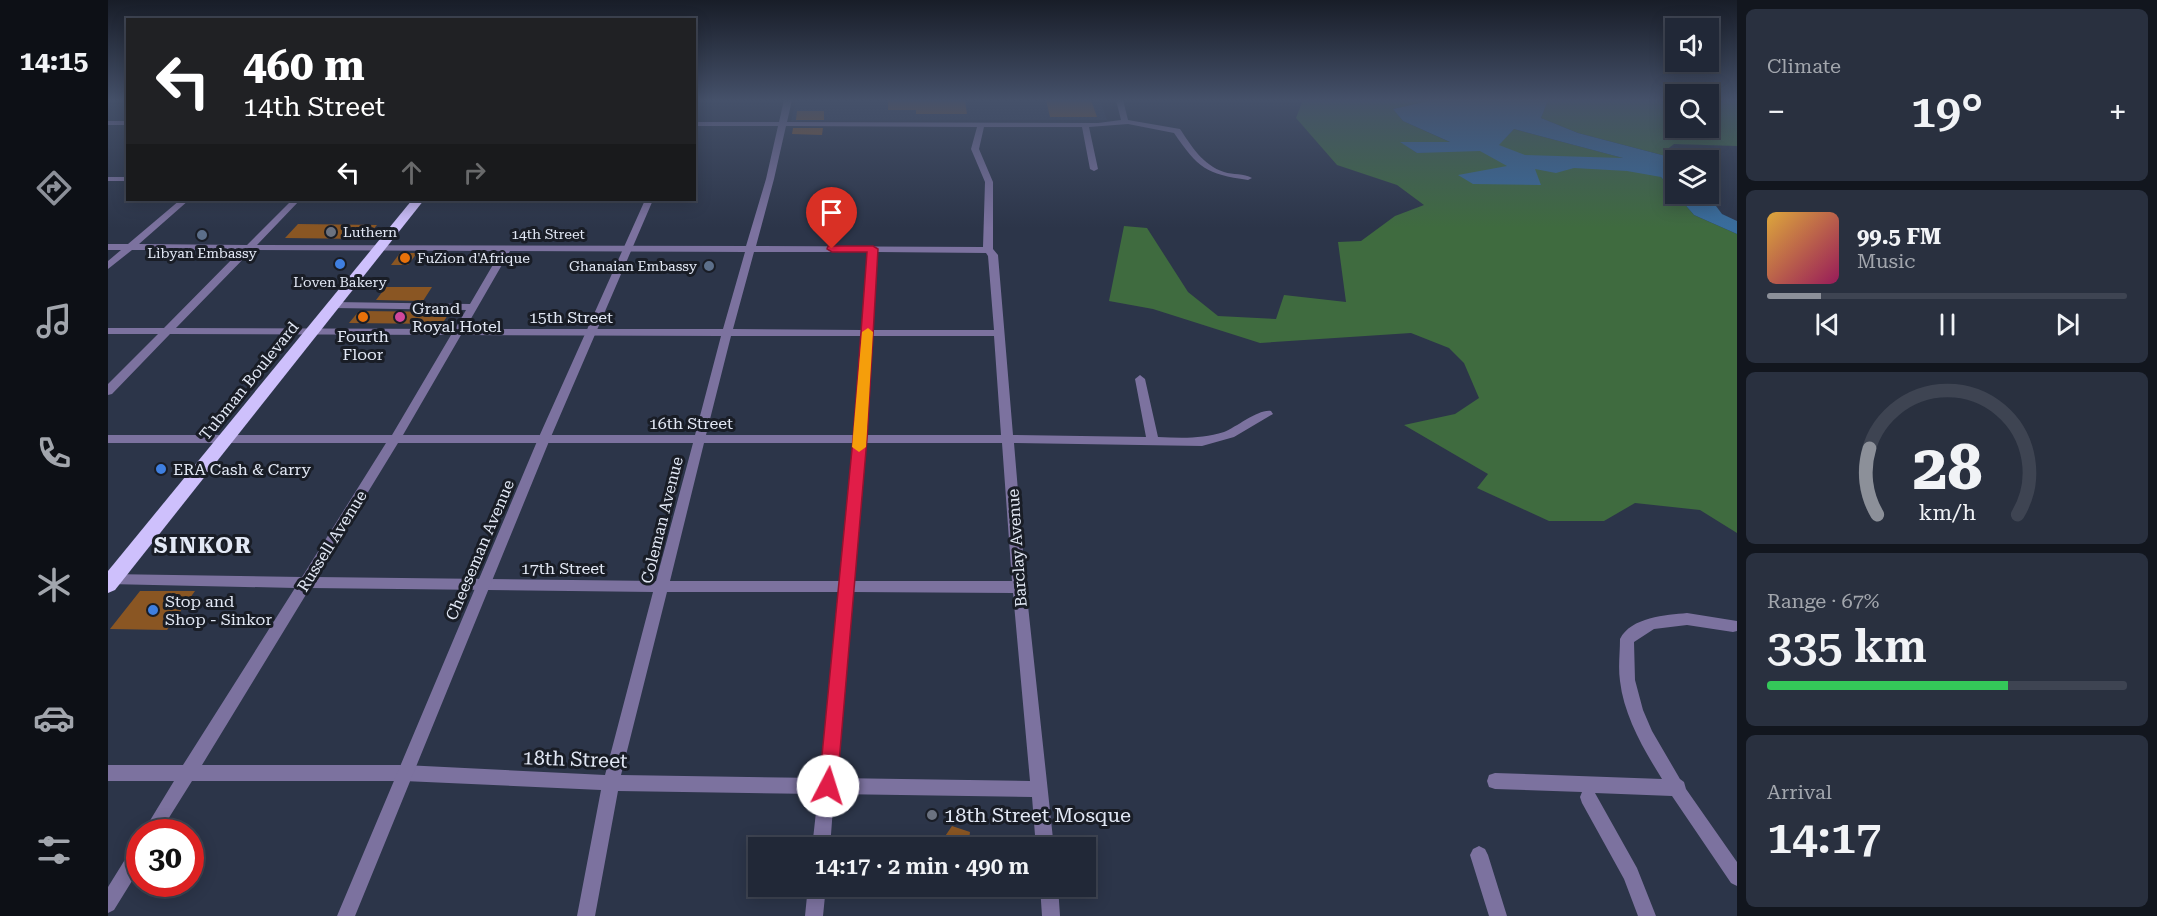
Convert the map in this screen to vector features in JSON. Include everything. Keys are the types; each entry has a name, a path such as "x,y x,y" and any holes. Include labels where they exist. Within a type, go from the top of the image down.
{"highway":[{"name":"Tubman Boulevard","path":"110,581 417,201"}],"street":[{"name":"Coleman Avenue","path":"586,916 611,783 778,143"},
{"name":"Barclay Avenue","path":"975,143 976,157 987,172 989,182 988,250 993,255 1019,587 1044,837"},
{"path":"1089,143 1094,170"},
{"path":"1185,143 1195,158 1221,174 1248,178"},
{"path":"108,179 126,179"},
{"path":"108,266 184,201"},
{"path":"108,391 295,201"},
{"name":"Cheeseman Avenue","path":"346,916 544,439 649,201"},
{"name":"14th Street","path":"108,247 382,246 988,250"},
{"name":"Russell Avenue","path":"159,819 394,439 508,247"},
{"path":"822,837 860,439 873,249"},
{"path":"334,305 473,307"},
{"name":"15th Street","path":"108,331 999,333"},
{"path":"1140,379 1153,441"},
{"name":"16th Street","path":"108,439 1008,439 1202,442 1230,434 1267,414"},
{"name":"17th Street","path":"110,581 483,586 1019,587"},
{"path":"1733,626 1687,619 1651,623 1627,639 1628,684 1641,722 1678,788 1737,877"},
{"name":"18th Street","path":"108,772 404,773 611,783 1040,789"},
{"path":"1495,781 1678,788"},
{"path":"1588,797 1631,874 1647,916"},
{"path":"1479,855 1498,916"},
{"path":"108,904 126,875"},
{"path":"814,916 816,897"},
{"path":"1050,897 1051,916"}],"green space":[{"path":"1318,143 1402,143 1417,153 1498,145 1500,143 1566,143 1627,159 1661,177 1665,182 1665,204 1684,204 1694,215 1737,234 1737,533 1700,510 1635,503 1604,521 1549,521 1477,488 1488,474 1404,425 1455,414 1479,398 1464,363 1449,348 1411,333 1260,343 1153,309 1109,301 1124,226 1147,228 1188,292 1218,316 1276,319 1284,295 1346,302 1338,242 1361,241 1395,216 1424,205 1397,185 1337,165"},
{"path":"1615,143 1737,143 1737,146 1674,144 1665,150 1665,156"}],"water":[{"path":"1401,143 1501,143 1499,145 1525,155 1623,158 1566,143 1615,143 1665,156 1665,182 1661,177 1627,171 1574,168 1556,173 1535,169 1541,185 1473,184 1458,175 1507,166 1480,151 1417,153"},
{"path":"1684,204 1714,204 1722,214 1737,221 1737,234 1694,215"}],"building":[{"name":"Luthern","path":"298,224 377,225 365,239 285,238"},
{"name":"FuZion d'Afrique","path":"400,253 417,253 408,265 391,265"},
{"path":"386,287 432,287 423,301 376,300"},
{"name":"Grand Royal Hotel","path":"359,311 450,312 442,324 349,323"},
{"name":"Stop and Shop - Sinkor","path":"140,591 195,591 167,630 110,629"},
{"path":"952,826 970,832 969,837 944,837"}],"slow traffic":[{"path":"859,447 868,332"}],"place":[{"name":"Luthern","path":"331,232"},
{"name":"Libyan Embassy","path":"202,235"},
{"name":"FuZion d'Afrique","path":"405,258"},
{"name":"L'oven Bakery","path":"340,264"},
{"name":"Ghanaian Embassy","path":"709,266"},
{"name":"Fourth Floor","path":"363,317"},
{"name":"Grand Royal Hotel","path":"400,317"},
{"name":"ERA Cash & Carry","path":"161,469"},
{"name":"Stop and Shop - Sinkor","path":"153,610"},
{"name":"18th Street Mosque","path":"932,815"}],"district":[{"name":"SINKOR","path":"203,545"}],"route":[{"path":"828,786 860,439 873,249 832,249"}]}
